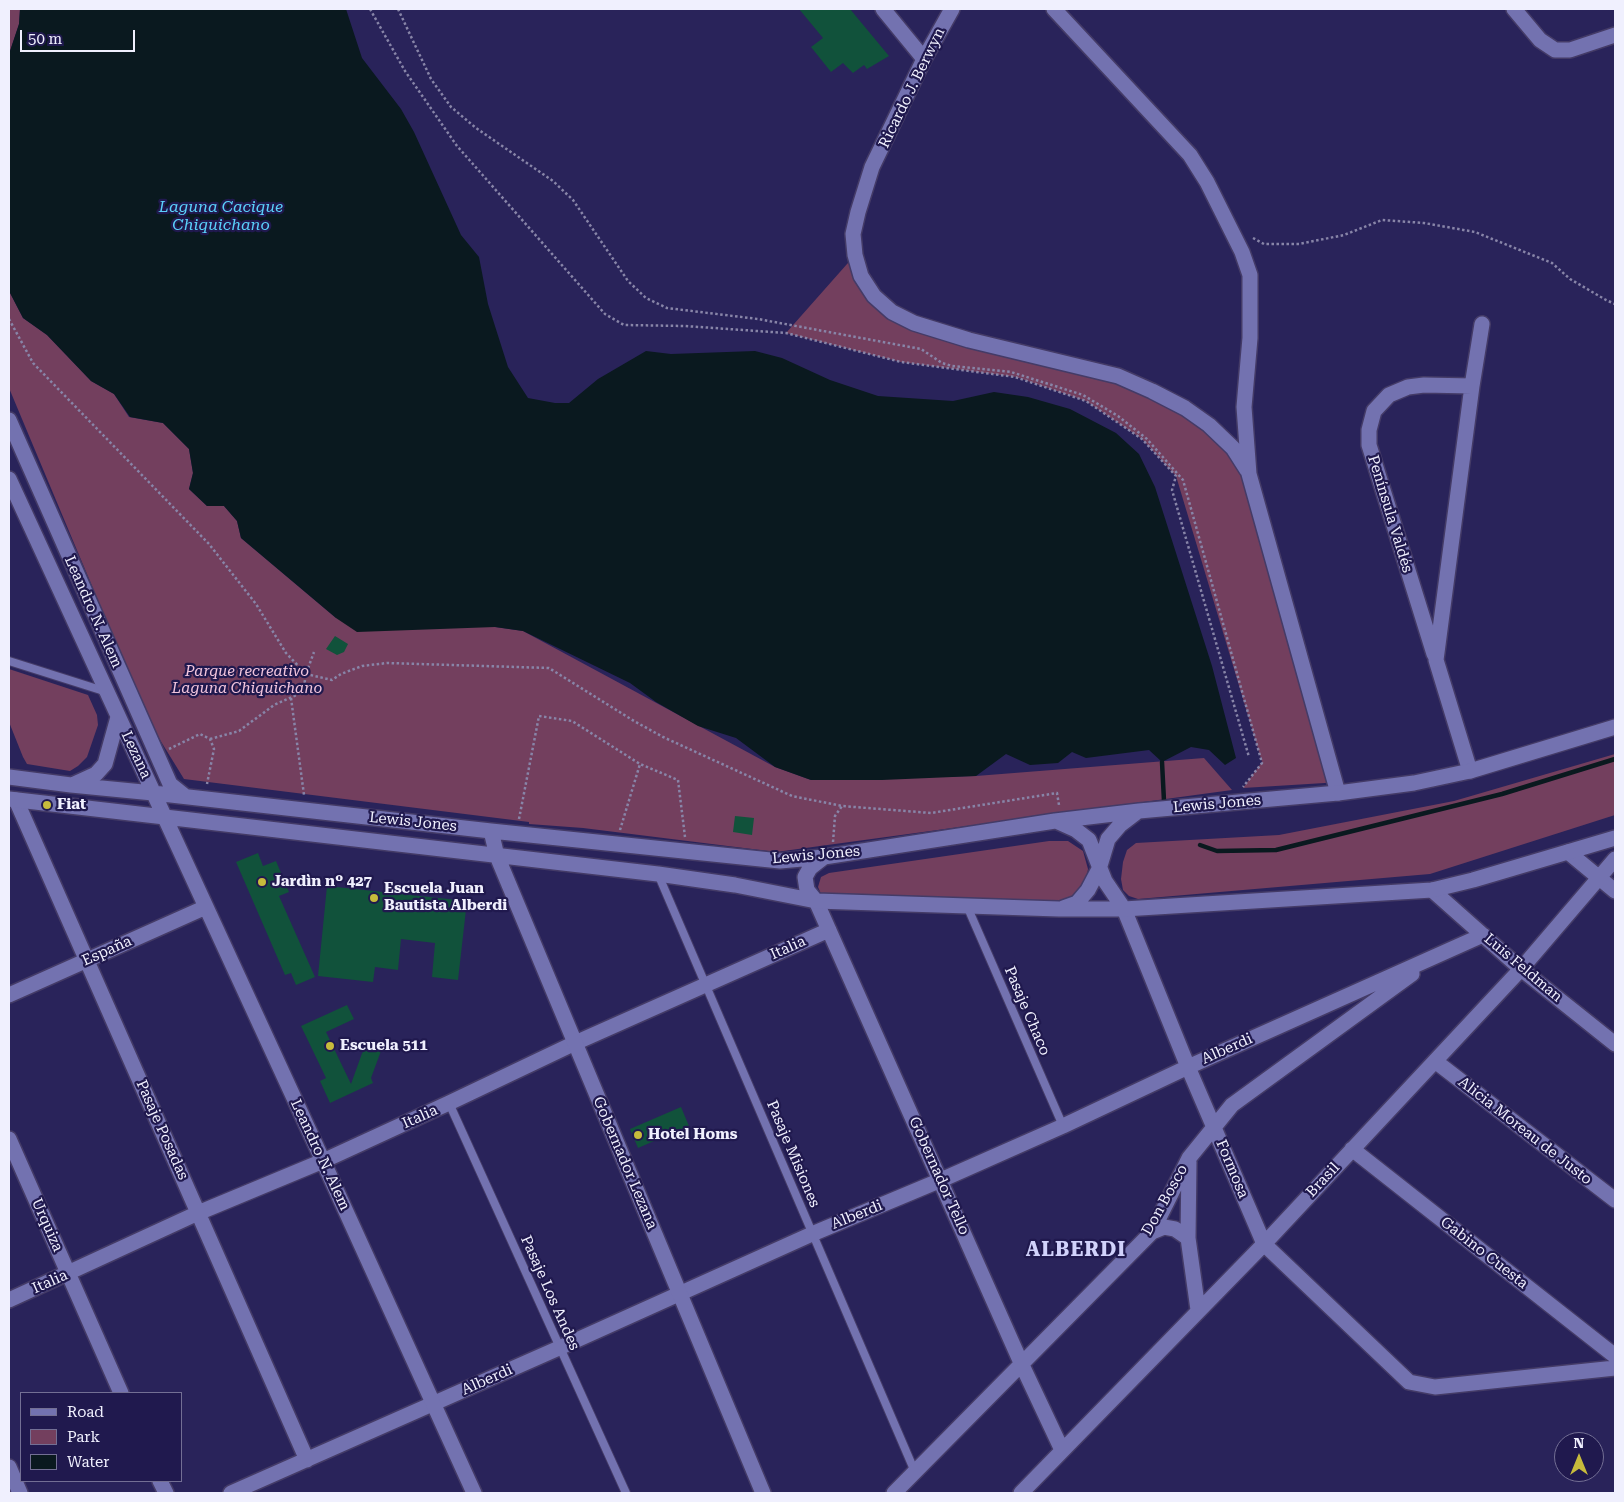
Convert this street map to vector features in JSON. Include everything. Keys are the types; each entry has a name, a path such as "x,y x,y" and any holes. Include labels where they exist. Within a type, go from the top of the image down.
{"street":[{"path":"883,9 924,59"},
{"name":"Ricardo J. Berwyn","path":"952,9 924,59 872,167 858,212 854,234 855,255 861,276 874,296 892,312 914,323 969,340 1118,376 1152,390 1185,408 1209,425 1233,448 1249,474"},
{"path":"1054,9 1190,155 1231,228 1242,252 1250,275 1250,338 1244,407 1249,474 1338,793"},
{"path":"1514,9 1540,40 1555,50 1570,50 1615,35"},
{"name":"Península Valdés","path":"1436,660 1482,324"},
{"name":"Península Valdés","path":"1470,771 1369,445 1369,430 1374,411 1389,395 1408,387 1424,385 1472,386"},
{"name":"Leandro N. Alem","path":"9,420 170,784 186,797"},
{"name":"Leandro N. Alem","path":"9,479 107,692"},
{"name":"Lezana","path":"107,692 165,818"},
{"path":"71,786 96,774 105,764 118,717"},
{"name":"Lewis Jones","path":"9,777 71,786 153,793 780,861 824,857 1058,816 1139,811 1338,793 1414,783 1470,771 1615,727"},
{"name":"Lewis Jones","path":"12,799 658,874 735,885 816,901 1059,909 1124,909 1432,890 1615,838"},
{"name":"Pasaje Posadas","path":"12,799 86,960 307,1460"},
{"path":"1059,909 1077,903 1088,890 1099,870 1108,839 1120,825 1139,811"},
{"name":"Formosa","path":"1058,816 1089,840 1095,853 1099,870 1124,909 1188,1067 1264,1244 1409,1382 1435,1386 1615,1368"},
{"name":"Leandro N. Alem","path":"165,818 474,1493"},
{"name":"Gobernador Lezana","path":"491,831 497,856 763,1493"},
{"path":"1568,852 1615,891"},
{"name":"Gobernador Tello","path":"824,857 810,868 805,877 807,890 816,901 1022,1365 1062,1450"},
{"name":"Brasil","path":"1021,1493 1264,1244 1521,969 1615,859"},
{"name":"Luis Feldman","path":"1432,890 1521,969 1615,1044"},
{"name":"España","path":"9,995 206,907"},
{"name":"Italia","path":"9,1300 198,1213 323,1161 575,1043 829,930"},
{"name":"Alberdi","path":"231,1493 812,1234 941,1180 1483,935"},
{"name":"Don Bosco","path":"894,1493 1152,1232 1189,1158 1232,1105 1437,956"},
{"name":"Alicia Moreau de Justo","path":"1435,1061 1615,1200"},
{"name":"Urquiza","path":"9,1139 122,1392"},
{"name":"Gabino Cuesta","path":"1352,1149 1615,1356"},
{"path":"1189,1158 1188,1238 1198,1310"},
{"path":"1152,1232 1164,1227 1175,1228 1188,1238"},
{"path":"9,1467 20,1493"}],"lane":[{"path":"9,661 107,692"},
{"name":"Pasaje Misiones","path":"658,874 915,1472"},
{"name":"Pasaje Chaco","path":"967,906 1062,1126"},
{"name":"Pasaje Los Andes","path":"449,1103 626,1493"}],"path":[{"path":"370,9 405,71 457,146 605,314 624,325 685,326 786,332 901,362 1016,377 1086,401 1142,439 1176,476 1172,490 1249,757"},
{"path":"398,9 431,79 452,107 476,128 552,181 573,200 628,281 646,298 667,308 758,319 921,349 942,363 952,366 1011,372 1083,395 1118,416 1147,439 1183,480 1262,763 1243,788 1237,789"},
{"path":"1231,228 1264,244 1299,244 1344,235 1382,220 1424,223 1475,232 1552,262 1570,279 1615,304"},
{"path":"9,319 33,363 209,544 256,604 286,653 306,674 332,680 341,674 362,666 387,663 549,668 663,737 792,796 842,806 931,813 1057,793 1058,816"},
{"path":"210,739 239,731 274,705 303,692 306,674 314,652"},
{"path":"291,698 304,797"},
{"path":"517,826 538,716 572,721 640,764 678,780 686,843"},
{"path":"163,752 200,734 210,739 214,749 207,786"},
{"path":"618,836 640,764"},
{"path":"833,844 835,816 842,806"}],"green space":[{"path":"9,9 20,9 19,24 9,54"},
{"path":"855,255 892,312 1152,391 1233,448 1341,782 1243,788 1262,762 1176,476 1142,439 1086,401 1016,377 901,362 786,333"},
{"name":"Parque recreativo Laguna Chiquichano","path":"9,291 23,318 47,335 91,381 114,394 129,417 163,423 189,449 193,473 189,489 207,506 224,506 237,521 241,538 336,618 495,627 523,631 775,767 811,780 976,776 1204,758 1232,790 776,852 583,828 529,824 529,822 184,779 149,722 9,388"},
{"path":"9,669 88,695 97,715 98,725 87,757 78,766 70,771 27,764 9,722"},
{"path":"1615,754 1615,815 1430,874 1138,899 1129,896 1123,890 1121,879 1123,862 1127,850 1136,843 1279,835 1454,801"},
{"path":"1049,841 1068,841 1083,851 1088,869 1085,887 1073,898 1055,905 821,894 818,887 821,877 829,873"}],"water":[{"name":"Laguna Cacique Chiquichano","path":"20,9 346,9 362,58 401,109 414,132 461,235 479,257 488,304 508,367 528,398 555,403 569,403 598,379 646,351 671,354 755,351 782,358 830,380 878,396 953,401 994,392 1028,397 1070,409 1116,433 1139,454 1155,487 1212,666 1236,758 1225,765 1209,750 1191,747 1162,762 1149,750 1086,758 1072,752 1058,763 1030,765 1006,754 976,776 882,780 811,780 775,767 736,738 698,726 656,702 630,683 523,631 495,627 357,632 336,618 241,538 237,521 224,506 207,506 189,489 193,473 189,449 163,423 130,417 114,394 91,381 47,335 23,318 9,291 9,54 19,24"}],"building":[{"path":"799,9 850,9 889,56 867,69 864,65 853,73 843,63 831,72 811,47 823,38"},
{"path":"335,636 348,644 344,652 337,655 326,649"},
{"path":"735,816 754,818 752,835 733,832"},
{"path":"258,853 263,866 276,861 289,892 279,896 315,977 296,985 291,973 285,975 236,862"},
{"path":"327,886 467,901 458,980 432,977 435,943 401,939 398,970 375,967 373,982 318,976"},
{"path":"347,1005 354,1019 326,1032 351,1084 365,1045 381,1051 371,1078 373,1083 330,1103 320,1081 326,1078 301,1026"},
{"path":"681,1107 689,1126 638,1148 630,1129"}],"waterway":[{"path":"1200,845 1217,851 1276,850 1502,794 1615,759"},
{"path":"1162,762 1164,801"}],"place":[{"name":"Fiat","path":"47,805"},
{"name":"Jardìn nº 427","path":"262,882"},
{"name":"Escuela Juan Bautista Alberdi","path":"374,898"},
{"name":"Escuela 511","path":"330,1046"},
{"name":"Hotel Homs","path":"638,1135"}],"district":[{"name":"ALBERDI","path":"1076,1250"}]}
